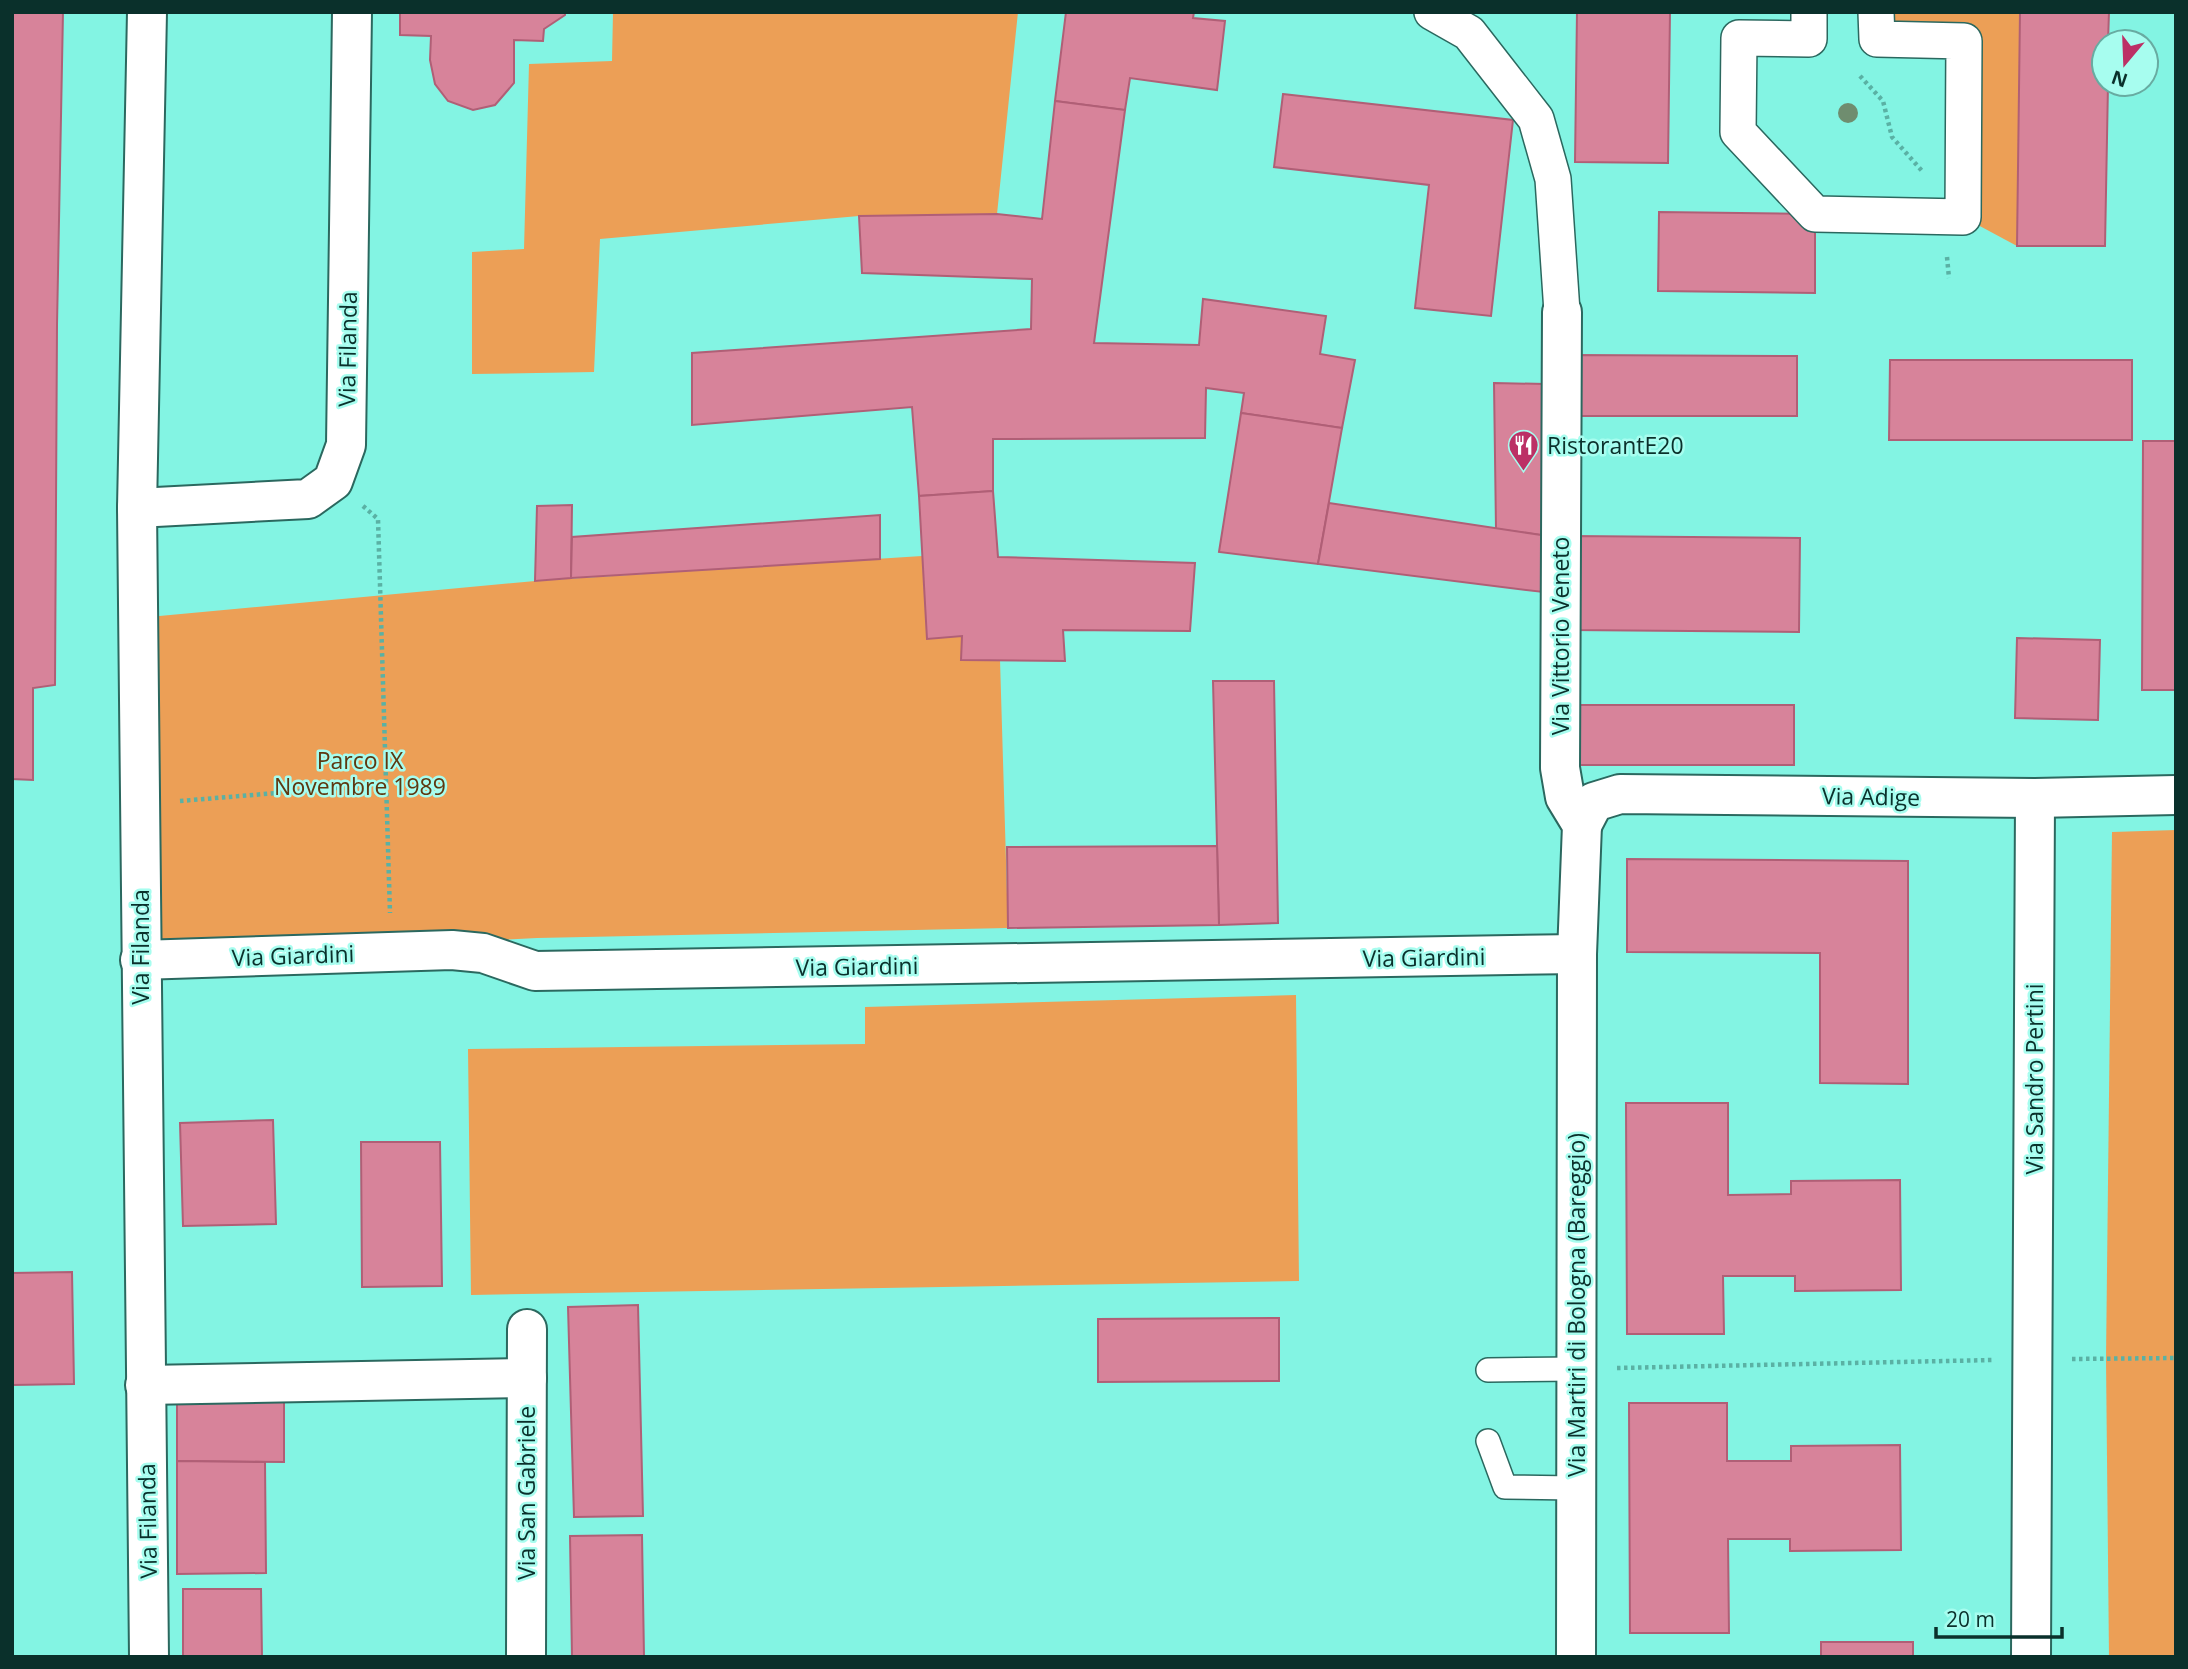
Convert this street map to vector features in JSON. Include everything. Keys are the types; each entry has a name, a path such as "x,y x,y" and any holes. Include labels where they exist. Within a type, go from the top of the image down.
{"street":[{"name":"Via Filanda","path":"147,12 137,508 149,1657"},
{"name":"Via Filanda","path":"333,481 346,445 352,12"},
{"path":"1432,12 1469,33 1536,119 1553,179 1562,312"},
{"path":"1809,12 1809,39 1740,38 1738,132 1815,214 1963,217 1964,41 1877,39 1876,12"},
{"name":"Via Vittorio Veneto","path":"1562,312 1560,768 1565,797 1582,825"},
{"path":"137,508 309,499 333,481"},
{"name":"Via Adige","path":"1582,825 1594,802 1620,794 2035,798 2176,795"},
{"name":"Via Sandro Pertini","path":"2031,1657 2035,798"},
{"path":"1577,954 1582,825"},
{"name":"Via Giardini","path":"140,960 452,950 483,953 535,971 1577,954"},
{"name":"Via Martiri di Bologna (Bareggio)","path":"1576,1657 1577,954"},
{"name":"Via San Gabriele","path":"526,1657 527,1329"},
{"path":"145,1385 527,1378"}],"lane":[{"path":"1488,1370 1576,1369"},
{"path":"1488,1441 1505,1487 1575,1488"}],"path":[{"path":"1852,68 1883,101 1892,137 1944,196 1949,278"},
{"path":"333,481 378,519 392,952"},
{"path":"139,805 385,783"},
{"path":"1576,1369 2033,1359 2176,1359"}],"green space":[{"path":"613,12 1018,12 997,214 859,216 600,239 594,372 472,374 472,252 524,249 529,64 612,61"},
{"path":"1876,12 2020,12 2017,246 1963,217 1964,42 1877,39"},
{"name":"Parco IX Novembre 1989","path":"922,556 927,639 962,636 961,660 1000,660 1008,928 537,938 140,960 138,618 535,581"},
{"path":"2176,830 2176,1657 2109,1657 2106,1359 2112,832"},
{"path":"1296,995 1299,1281 471,1295 468,1049 865,1044 865,1007"}],"building":[{"path":"12,12 63,12 57,325 55,685 33,688 33,780 12,779"},
{"path":"400,12 565,12 565,15 544,29 543,41 514,40 514,83 495,105 473,110 448,101 435,84 430,60 431,36 400,35"},
{"path":"1066,12 1194,12 1193,18 1225,21 1217,90 1130,78 1125,110 1055,101"},
{"path":"1577,12 1670,12 1668,163 1575,162"},
{"path":"2020,12 2109,12 2108,28 2090,28 2090,98 2108,98 2105,246 2017,246"},
{"path":"1283,94 1513,120 1491,316 1415,308 1429,185 1274,167"},
{"path":"1055,101 1125,110 1094,343 1199,345 1203,299 1326,316 1320,354 1355,360 1342,428 1241,413 1244,393 1206,388 1205,438 993,439 993,491 919,496 912,407 692,425 692,353 1031,329 1032,279 862,273 859,216 997,214 1042,219"},
{"path":"1659,212 1815,214 1815,293 1658,291"},
{"path":"1573,355 1797,356 1797,416 1573,416"},
{"path":"1890,360 2132,360 2132,440 1889,440"},
{"path":"1494,383 1545,384 1548,536 1496,529"},
{"path":"1241,413 1342,428 1318,564 1219,552"},
{"path":"2143,441 2176,441 2176,690 2142,690"},
{"path":"993,491 998,557 1195,563 1190,631 1063,630 1065,661 961,660 962,636 927,639 919,496"},
{"path":"1329,503 1548,536 1543,592 1318,564"},
{"path":"572,505 571,578 535,581 537,506"},
{"path":"880,515 880,559 571,578 572,537"},
{"path":"1572,536 1800,538 1799,632 1571,630"},
{"path":"2017,638 2100,640 2098,720 2015,718"},
{"path":"1213,681 1274,681 1278,923 1219,925"},
{"path":"1574,705 1794,705 1794,765 1574,765"},
{"path":"1217,846 1219,925 1008,928 1007,847"},
{"path":"1627,859 1908,861 1908,1084 1820,1083 1820,953 1627,952"},
{"path":"1626,1103 1728,1103 1728,1195 1791,1194 1791,1181 1900,1180 1901,1290 1795,1291 1795,1276 1723,1276 1724,1334 1627,1334"},
{"path":"273,1120 276,1224 183,1226 180,1123"},
{"path":"361,1142 440,1142 442,1286 362,1287"},
{"path":"72,1272 74,1384 12,1385 12,1273"},
{"path":"638,1305 643,1516 574,1517 568,1307"},
{"path":"1279,1318 1279,1381 1098,1382 1098,1319"},
{"path":"177,1401 284,1401 284,1462 177,1461"},
{"path":"1629,1403 1727,1403 1727,1461 1791,1461 1791,1446 1900,1445 1901,1550 1790,1551 1790,1539 1728,1539 1729,1633 1630,1633"},
{"path":"177,1461 265,1462 266,1573 177,1574"},
{"path":"642,1535 644,1657 572,1657 570,1536"},
{"path":"183,1589 261,1589 262,1657 183,1657"},
{"path":"1821,1642 1913,1642 1913,1657 1821,1657"}],"place":[{"name":"RistorantE20","path":"1524,472"}]}
